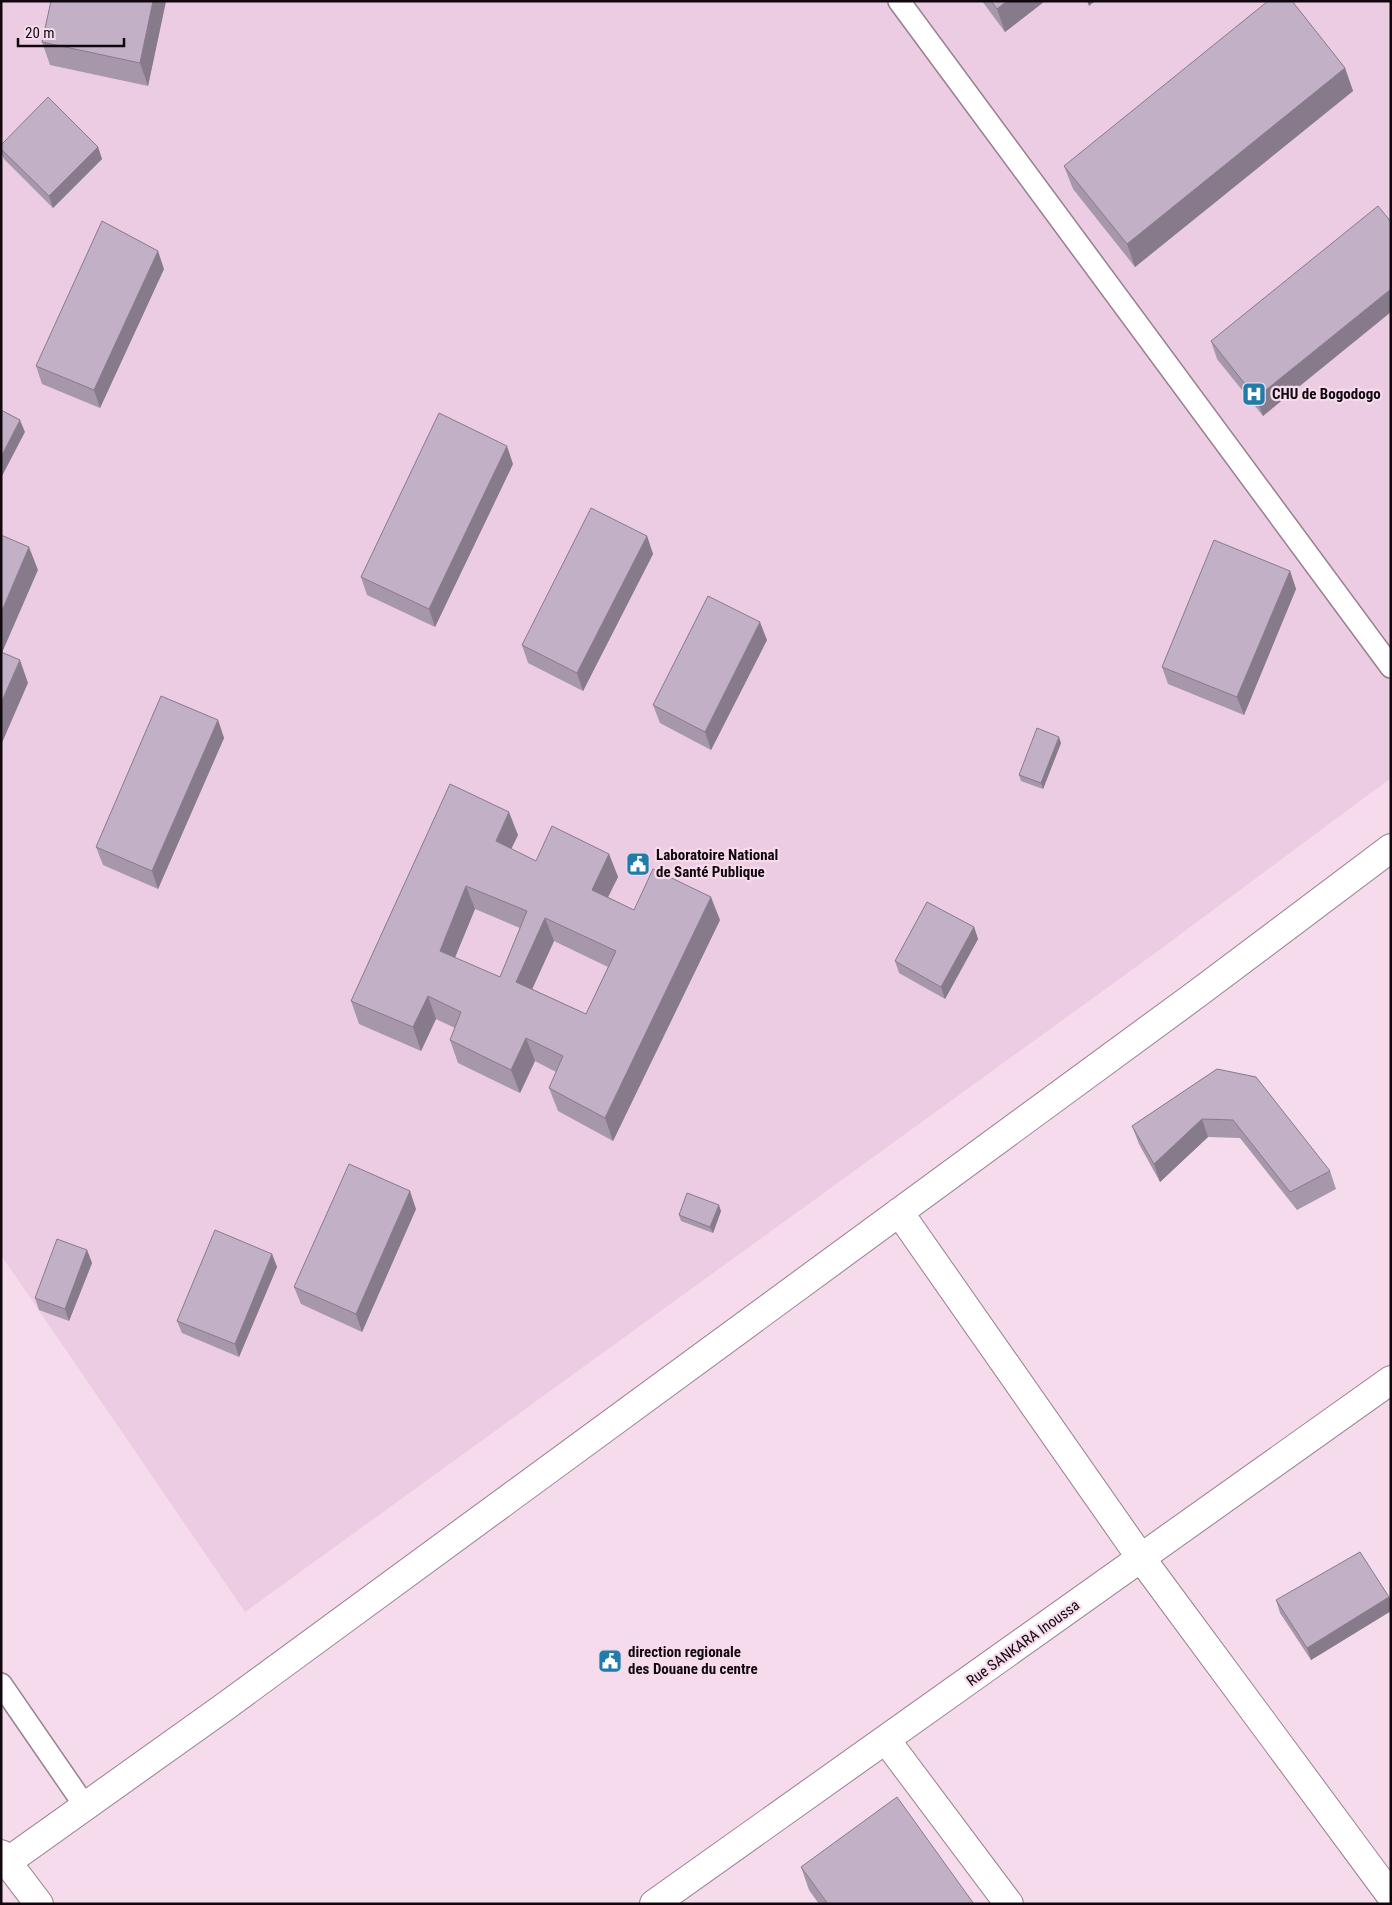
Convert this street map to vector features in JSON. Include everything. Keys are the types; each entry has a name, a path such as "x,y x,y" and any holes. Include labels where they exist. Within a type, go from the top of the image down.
{"street":[{"path":"39,1904 4,1858 85,1806 223,1708 1194,996 1391,848"},
{"path":"899,1212 1141,1558 1391,1896"},
{"name":"Rue SANKARA Inoussa","path":"654,1904 1391,1380"},
{"path":"886,1740 1009,1904"}],"lane":[{"path":"899,1 1391,667"},
{"path":"1,1684 85,1806"}],"shaded area":[{"name":"Laboratoire National de Santé Publique","path":"1,1 1391,1 1391,778 1158,951 245,1612 1,1255"}],"building":[{"path":"51,1 153,1 140,63 42,42"},
{"path":"991,1 1007,1 997,9"},
{"path":"1268,1 1292,1 1345,68 1127,244 1064,166"},
{"path":"48,97 98,147 49,196 1,149 1,145"},
{"path":"1378,206 1391,222 1391,289 1256,398 1211,341"},
{"path":"102,221 158,251 94,390 36,366"},
{"path":"1,410 20,420 1,457"},
{"path":"439,413 507,446 429,609 361,577"},
{"path":"591,508 647,536 577,673 522,645"},
{"path":"1,535 29,547 1,613"},
{"path":"1214,540 1290,571 1237,697 1162,667"},
{"path":"708,596 760,622 705,732 653,705"},
{"path":"1,652 20,660 1,703"},
{"path":"161,696 218,720 152,871 96,847"},
{"path":"1037,728 1059,737 1041,783 1019,775"},
{"path":"450,784 509,812 496,841 536,861 552,826 609,854 592,890 634,910 653,869 711,897 605,1118 549,1088 563,1056 526,1038 511,1070 450,1040 461,1012 428,996 413,1027 351,1001","holes":["466,886 527,911 500,977 440,951","545,918 616,951 586,1014 516,982"]},
{"path":"927,902 974,927 941,987 895,961"},
{"path":"1217,1069 1256,1077 1330,1171 1290,1192 1233,1120 1202,1119 1154,1164 1132,1126"},
{"path":"349,1164 410,1191 356,1314 294,1287"},
{"path":"687,1193 719,1205 710,1227 679,1215"},
{"path":"215,1230 272,1254 235,1344 177,1321"},
{"path":"57,1239 87,1250 65,1309 35,1298"},
{"path":"1360,1552 1389,1597 1307,1648 1276,1600"},
{"path":"897,1797 974,1904 828,1904 801,1867"}],"place":[{"name":"CHU de Bogodogo","path":"1254,394"},
{"name":"Laboratoire National de Santé Publique","path":"638,864"},
{"name":"direction regionale des Douane du centre","path":"610,1661"}]}
